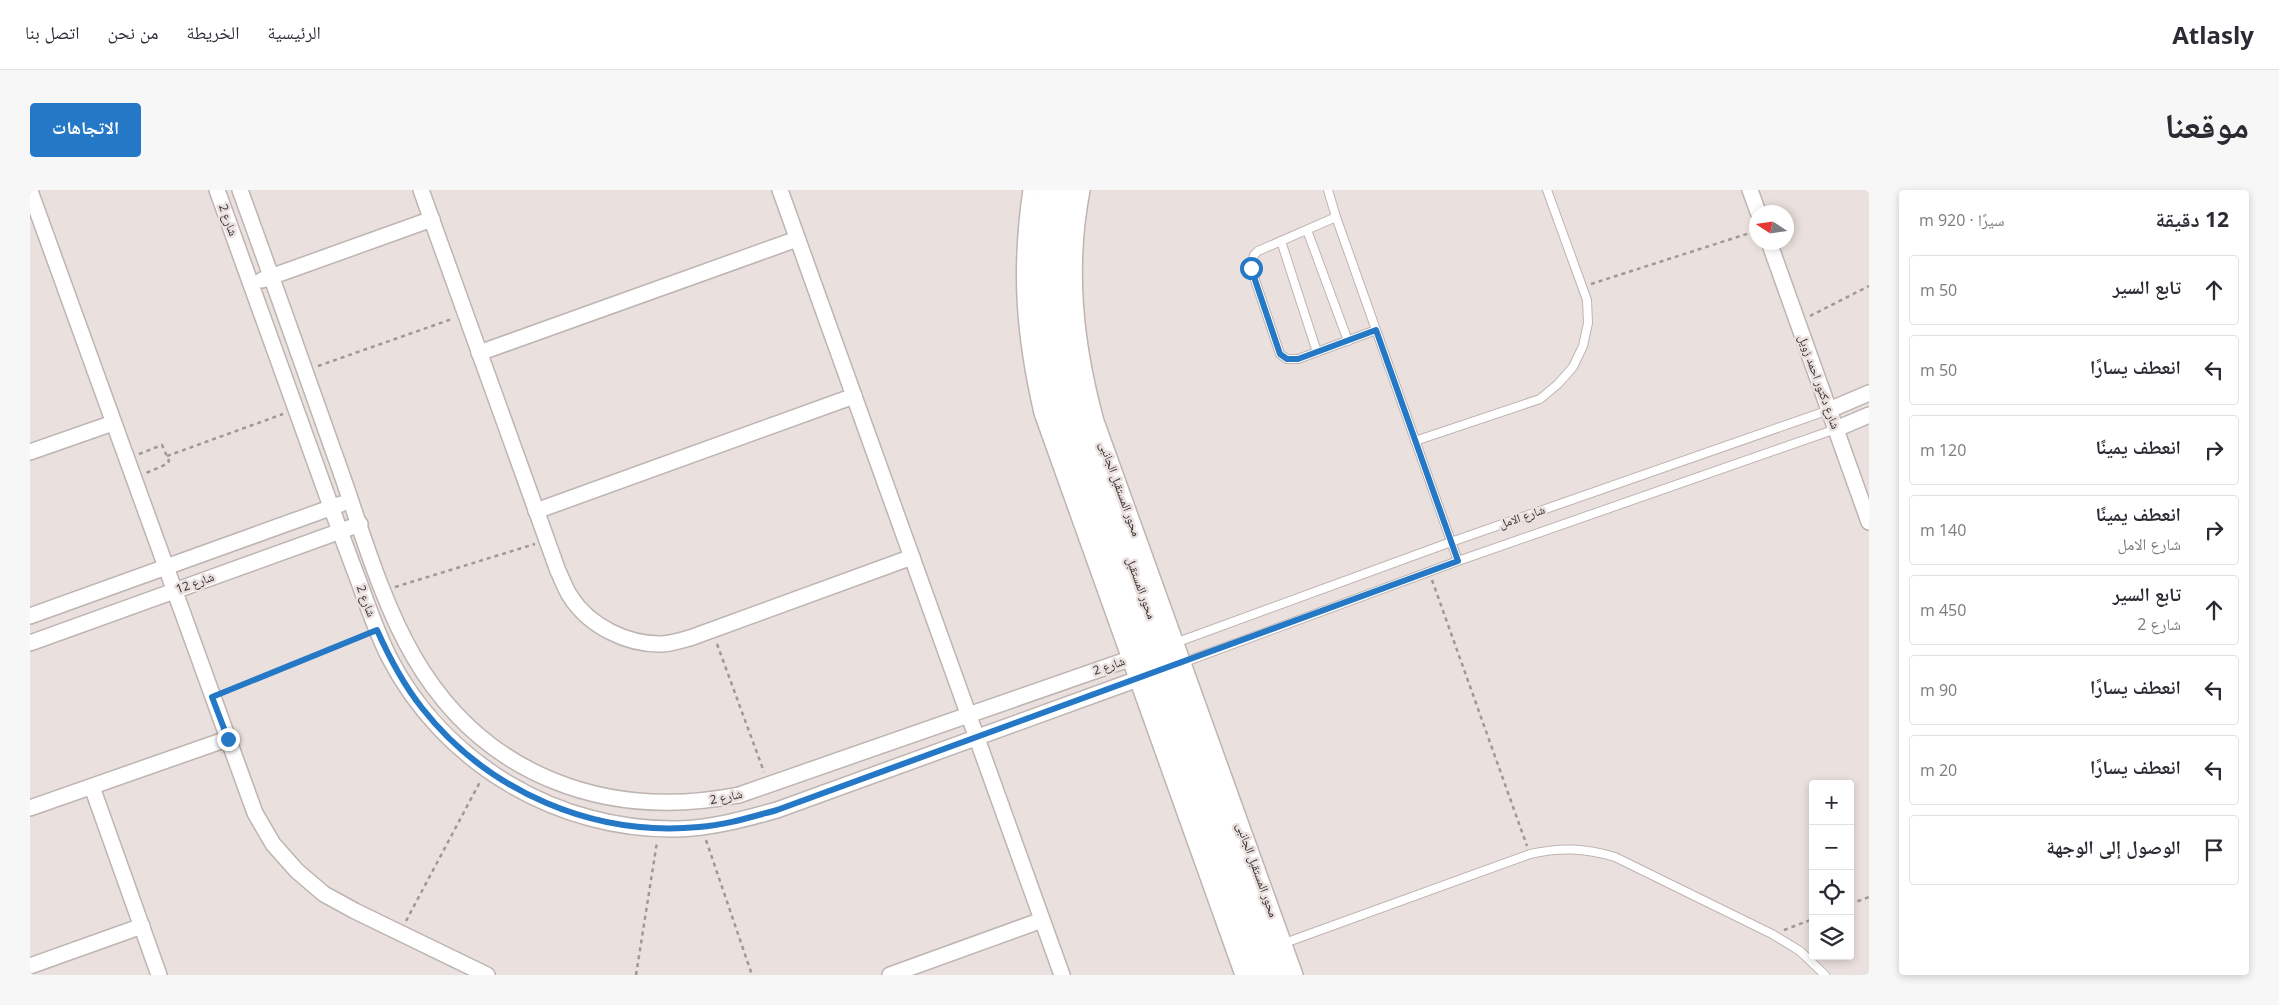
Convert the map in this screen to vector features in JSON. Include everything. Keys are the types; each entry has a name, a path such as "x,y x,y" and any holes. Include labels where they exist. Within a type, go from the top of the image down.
{"street":[{"name":"شارع 2","path":"217,190 331,508 389,657 422,708 457,746 486,770 526,794 568,812 620,825 659,828 701,827 740,821 777,810 1160,671"},
{"name":"شارع 2","path":"240,190 384,591 413,656 430,683 450,708 472,730 497,750 524,767 552,781 582,792 613,799 644,803 676,804 707,801 738,795 769,785 1153,650"},
{"path":"421,190 558,571 570,596 588,617 610,632 636,641 663,644 690,638 912,557"},
{"path":"780,190 1062,975"},
{"name":"محور المستقبل الجانبى","path":"1031,190 1026,226 1023,273 1025,320 1031,367 1042,413 1153,650"},
{"name":"محور المستقبل","path":"1049,190 1043,237 1041,275 1043,322 1052,388 1062,425 1153,650"},
{"name":"محور المستقبل","path":"1068,190 1060,261 1060,302 1070,382 1080,422 1153,650 1260,975"},
{"name":"محور المستقبل الجانبى","path":"1082,190 1074,253 1073,296 1084,380 1153,650 1243,975"},
{"path":"1750,190 1755,205"},
{"path":"30,192 255,813 273,844 297,871 324,894 487,975"},
{"path":"251,284 432,219"},
{"path":"479,353 797,238"},
{"name":"شارع دكتور احمد زويل","path":"1772,250 1869,522"},
{"name":"شارع الامل","path":"1829,410 1869,393"},
{"path":"536,511 854,396"},
{"name":"شارع الامل","path":"1836,429 1869,416"},
{"path":"30,452 113,423"},
{"name":"شارع 12","path":"30,616 351,500"},
{"name":"شارع 12","path":"30,643 360,524"},
{"name":"محور المستقبل","path":"1160,671 1277,945 1280,975"},
{"path":"30,808 228,739"},
{"path":"92,787 159,975"},
{"path":"895,974 1042,920"},
{"path":"33,969 142,926"},
{"path":"1277,945 1295,975"}],"lane":[{"path":"1328,190 1336,218 1458,561"},
{"path":"1415,441 1540,399 1558,384 1573,367 1583,346 1588,323 1587,300 1547,190"},
{"path":"1336,218 1281,241 1254,255 1251,268 1280,354 1292,360 1376,330"},
{"path":"1307,230 1348,341"},
{"path":"1281,241 1317,352"},
{"name":"شارع الامل","path":"1153,650 1451,542 1829,410"},
{"name":"شارع الامل","path":"1160,671 1429,571 1836,429"},
{"path":"1277,945 1530,854 1551,849 1573,848 1594,850 1615,857 1772,934 1800,951 1825,975"}],"path":[{"path":"1582,287 1749,233"},
{"path":"1798,322 1869,286"},
{"path":"305,371 466,315"},
{"path":"167,456 296,410"},
{"path":"126,459 161,445 167,456 169,462 167,464 133,478"},
{"path":"384,591 547,540"},
{"path":"1429,571 1530,854"},
{"path":"212,697 377,630"},
{"path":"712,630 769,785"},
{"path":"400,933 486,770"},
{"path":"701,827 752,975"},
{"path":"636,975 659,828"},
{"path":"1854,903 1869,897"},
{"path":"1772,934 1809,920"}],"route":[{"path":"228,739 212,697 377,630 389,657 404,683 441,731 463,752 512,787 568,812 598,820 628,826 659,828 701,827 740,821 777,810 1458,561 1376,330 1298,359 1287,359 1280,354 1251,268"}]}
